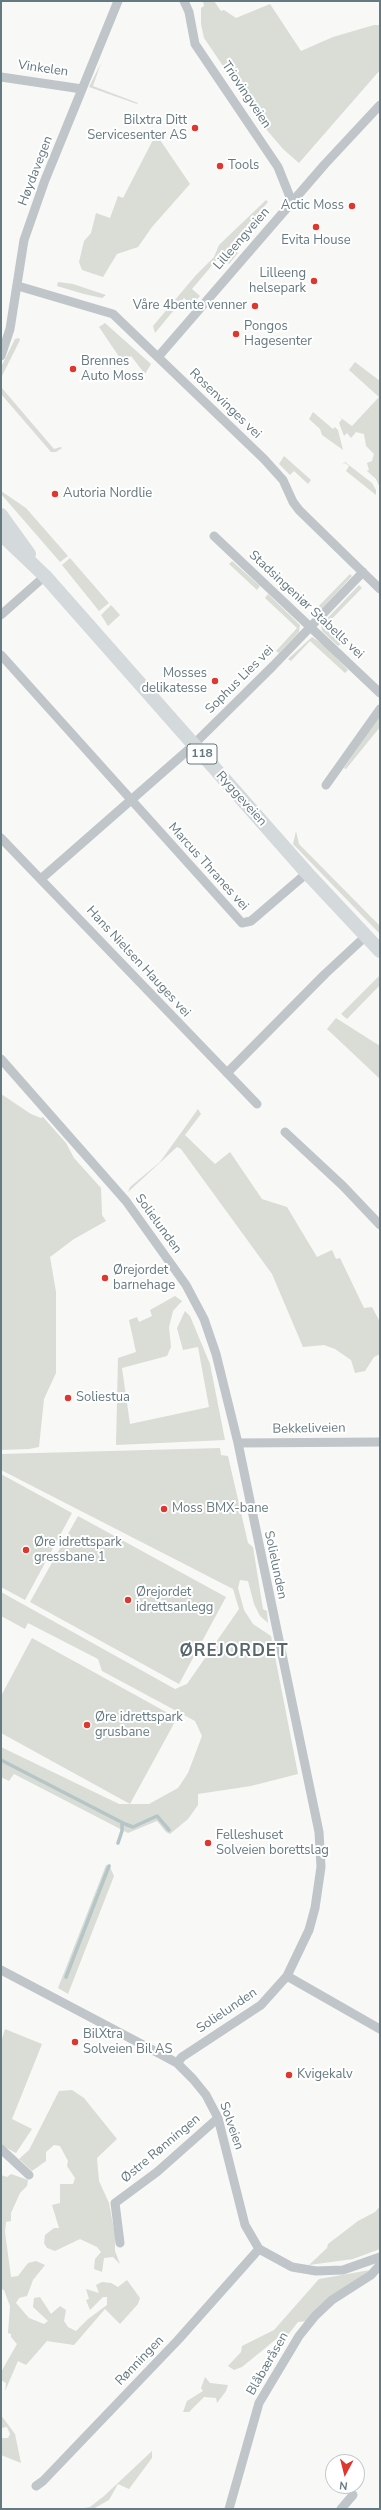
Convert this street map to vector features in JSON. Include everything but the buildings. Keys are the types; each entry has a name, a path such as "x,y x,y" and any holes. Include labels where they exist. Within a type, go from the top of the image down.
{"main road":[{"name":"Ryggeveien","path":"1,515 15,532 42,573"},
{"name":"Ryggeveien","path":"1,534 42,573 307,873 375,944"}],"street":[{"name":"Høydavegen","path":"1,356 8,342 18,286 24,240 82,89 118,1"},
{"name":"Triovingveien","path":"184,1 189,12 195,44 281,171 292,202"},
{"name":"Vinkelen","path":"1,77 82,89"},
{"name":"Lilleengveien","path":"158,357 292,202 380,105"},
{"name":"Rosenvinges vei","path":"18,286 113,314 264,459 283,480 293,502 299,510 380,589"},
{"name":"Stadsingeniør Stabells vei","path":"214,536 380,693"},
{"name":"Sophus Lies vei","path":"131,801 193,744 363,572"},
{"path":"1,615 42,573"},
{"name":"Marcus Thranes vei","path":"1,656 242,923 251,921 307,873"},
{"path":"326,785 380,709"},
{"path":"42,878 131,801"},
{"name":"Hans Nielsen Hauges vei","path":"1,838 42,878 132,977 257,1104"},
{"name":"Ryggeveien","path":"227,1074 325,974 375,944"},
{"name":"Solielunden","path":"1,1058 126,1201 194,1298 213,1343 238,1443 312,1797 321,1852 315,1908 309,1930 287,1976 261,2005 182,2057 177,2063"},
{"path":"285,1132 343,1186 380,1225"},
{"name":"Bekkeliveien","path":"238,1443 380,1442"},
{"name":"Solveien","path":"1,1970 177,2063 206,2095 218,2118 245,2225 259,2249"},
{"path":"287,1976 380,2029"},
{"name":"Østre Rønningen","path":"120,2243 114,2203 157,2172 218,2118"},
{"path":"1,2149 29,2175"},
{"path":"259,2249 292,2267 316,2271 343,2270 380,2256"},
{"name":"Rønningen","path":"36,2486 43,2482 178,2340 259,2249"},
{"name":"Blåbæråsen","path":"230,2509 259,2403 299,2336 314,2316 347,2289 377,2270 380,2265"},
{"path":"341,2509 353,2495"}],"shaded area":[{"path":"203,1 214,1 221,11 224,10 236,18 270,4 301,51 333,37 374,25 380,25 380,70 299,163 283,149 266,129 204,38 201,24 201,8 204,6"},
{"path":"101,63 93,86 138,103 137,104 89,87"},
{"path":"156,134 190,184 152,227 138,247 117,254 103,277 82,270 79,262 84,241 91,233 96,213 110,218 118,196 123,198"},
{"path":"266,200 268,202 230,245 238,253 229,264 220,256 192,289 200,296 192,305 184,298 155,333 153,326 196,275 214,257 219,245"},
{"path":"58,282 73,284 106,295 102,298 84,294 57,286"},
{"path":"105,323 151,364 145,374 131,356 122,361 99,327"},
{"path":"19,338 20,340 1,378 1,367 15,339"},
{"path":"355,362 380,381 380,488 376,479 367,471 369,470 367,463 372,461 374,454 366,446 364,434 356,432 351,438 347,433 344,436 339,423 342,419 337,415 352,426 379,397 349,370"},
{"path":"1,387 54,449 62,448 56,452 51,452 1,394"},
{"path":"313,412 333,429 335,427 338,430 343,450 322,435 320,429 309,419"},
{"path":"284,456 311,480 308,484 294,471 290,475 279,464"},
{"path":"345,462 372,483 376,490 376,495 346,471 349,466 345,463 342,465"},
{"path":"1,491 26,508 68,556 60,562 1,494"},
{"path":"70,558 109,603 99,611 62,565"},
{"path":"232,561 260,586 257,590 229,564"},
{"path":"350,574 352,576 316,615 310,615"},
{"path":"359,585 362,588 324,627 341,644 338,646 322,631 321,625"},
{"path":"268,594 300,625 299,632 279,653 276,651 297,628 265,598"},
{"path":"111,605 120,615 108,626 101,615"},
{"path":"312,637 324,645 348,670 345,673 310,641 291,661 288,659"},
{"path":"380,716 380,727 346,769 344,768"},
{"path":"296,831 299,844 380,926 380,934 293,844"},
{"path":"380,975 380,985 347,1019 341,1014"},
{"path":"336,1018 380,1046 380,1079 327,1029"},
{"path":"1,1094 31,1114 41,1118 43,1117 66,1143 74,1158 101,1188 102,1215 106,1221 74,1239 50,1257 56,1292 56,1373 44,1399 39,1447 29,1449 1,1450"},
{"path":"198,1109 201,1114 185,1135 215,1164 230,1152 262,1199 287,1207 317,1257 332,1250 336,1259 340,1258 364,1308 372,1307 380,1322 380,1354 374,1357 365,1371 355,1373 351,1360 335,1349 324,1345 303,1347 272,1274 181,1149 177,1147 128,1192 130,1187 160,1162"},
{"path":"175,1296 182,1301 173,1311 169,1327 171,1347 167,1356 122,1368 130,1424 209,1407 198,1347 183,1350 177,1328 185,1311 190,1316 210,1364 225,1440 116,1445 118,1358 136,1352 129,1320 137,1317 139,1322 152,1316 150,1310"},
{"path":"220,1448 221,1455 228,1456 248,1543 253,1547 263,1609 267,1611 268,1623 260,1616 254,1604 248,1581 240,1580 238,1588 244,1610 253,1624 271,1636 298,1774 251,1786 198,1794 198,1805 188,1819 170,1834 166,1832 157,1821 128,1833 14,1774 9,1781 1,1777 1,1747 119,1804 149,1804 178,1788 188,1773 202,1736 195,1721 102,1671 98,1659 28,1623 25,1629 1,1616 1,1592 175,1689 187,1684 239,1609 233,1589 1,1470 1,1454"},
{"name":"Øre idrettspark gressbane 1","path":"1,1474 72,1513 25,1600 1,1587"},
{"name":"Ørejordet idrettsanlegg","path":"78,1516 226,1597 179,1684 30,1602"},
{"name":"Øre idrettspark grusbane","path":"32,1638 177,1718 130,1804 1,1733 1,1696"},
{"path":"106,1865 110,1867 114,1876 68,1994 58,1988"},
{"path":"5,2029 42,2044 12,2119 32,2129 16,2153 1,2145 1,2042"},
{"path":"72,2090 84,2098 117,2139 97,2158 99,2181 109,2203 115,2235 115,2251 120,2264 113,2257 104,2258 102,2272 94,2269 95,2259 101,2252 97,2247 80,2239 55,2251 47,2248 44,2243 45,2235 54,2228 59,2228 52,2205 60,2203 60,2184 73,2184 75,2178 67,2166 68,2161 60,2146 54,2145 46,2152 46,2161 32,2171 19,2159 29,2150 59,2091"},
{"path":"11,2174 28,2180 27,2186 20,2193 11,2213 11,2221 6,2222 5,2232 11,2277 18,2276 28,2263 36,2261 45,2265 33,2280 27,2296 19,2298 16,2303 29,2318 44,2324 48,2321 33,2307 34,2298 40,2297 51,2314 60,2306 66,2310 64,2321 68,2327 76,2331 88,2319 107,2305 107,2297 103,2297 90,2310 86,2300 89,2299 86,2289 99,2293 96,2285 102,2282 111,2283 118,2287 127,2280 140,2298 138,2304 120,2324 105,2309 74,2345 47,2341 26,2365 18,2361 5,2391 6,2383 1,2380 1,2372 17,2344 11,2337 11,2334 8,2333 10,2306 4,2290 1,2289 1,2175 7,2177"},
{"path":"380,2206 380,2249 353,2259 309,2265 327,2248 328,2244 358,2221 375,2212"},
{"path":"370,2270 307,2321 298,2322 284,2340 280,2336 242,2367 234,2370 228,2366 241,2352 242,2346 274,2330 319,2279"},
{"path":"205,2377 210,2383 228,2385 226,2391 217,2403 216,2398 204,2397 189,2412 183,2412 187,2401 203,2391 201,2388"},
{"path":"1,2415 15,2434 21,2463 1,2455 1,2438 8,2438 10,2434 7,2427 1,2428"},
{"path":"152,2451 152,2458 129,2489 118,2484 109,2500 93,2509 79,2509 90,2507 104,2496"}],"waterway":[{"path":"1,1760 125,1824 133,1827 157,1816 169,1830"},
{"path":"118,1843 122,1831 122,1823"},
{"path":"66,1977 109,1866"}],"place":[{"name":"Bilxtra Ditt Servicesenter AS","path":"195,128"},
{"name":"Tools","path":"220,166"},
{"name":"Actic Moss","path":"352,206"},
{"name":"Evita House","path":"316,227"},
{"name":"Lilleeng helsepark","path":"314,281"},
{"name":"Våre 4bente venner","path":"255,306"},
{"name":"Pongos Hagesenter","path":"236,334"},
{"name":"Brennes Auto Moss","path":"73,369"},
{"name":"Autoria Nordlie","path":"55,494"},
{"name":"Mosses delikatesse","path":"215,681"},
{"name":"Ørejordet barnehage","path":"105,1278"},
{"name":"Soliestua","path":"68,1398"},
{"name":"Moss BMX-bane","path":"164,1509"},
{"name":"Øre idrettspark gressbane 1","path":"26,1550"},
{"name":"Ørejordet idrettsanlegg","path":"128,1600"},
{"name":"Øre idrettspark grusbane","path":"87,1725"},
{"name":"Felleshuset Solveien borettslag","path":"208,1843"},
{"name":"BilXtra Solveien Bil AS","path":"75,2042"},
{"name":"Kvigekalv","path":"289,2075"}],"district":[{"name":"ØREJORDET","path":"234,1652"}]}
